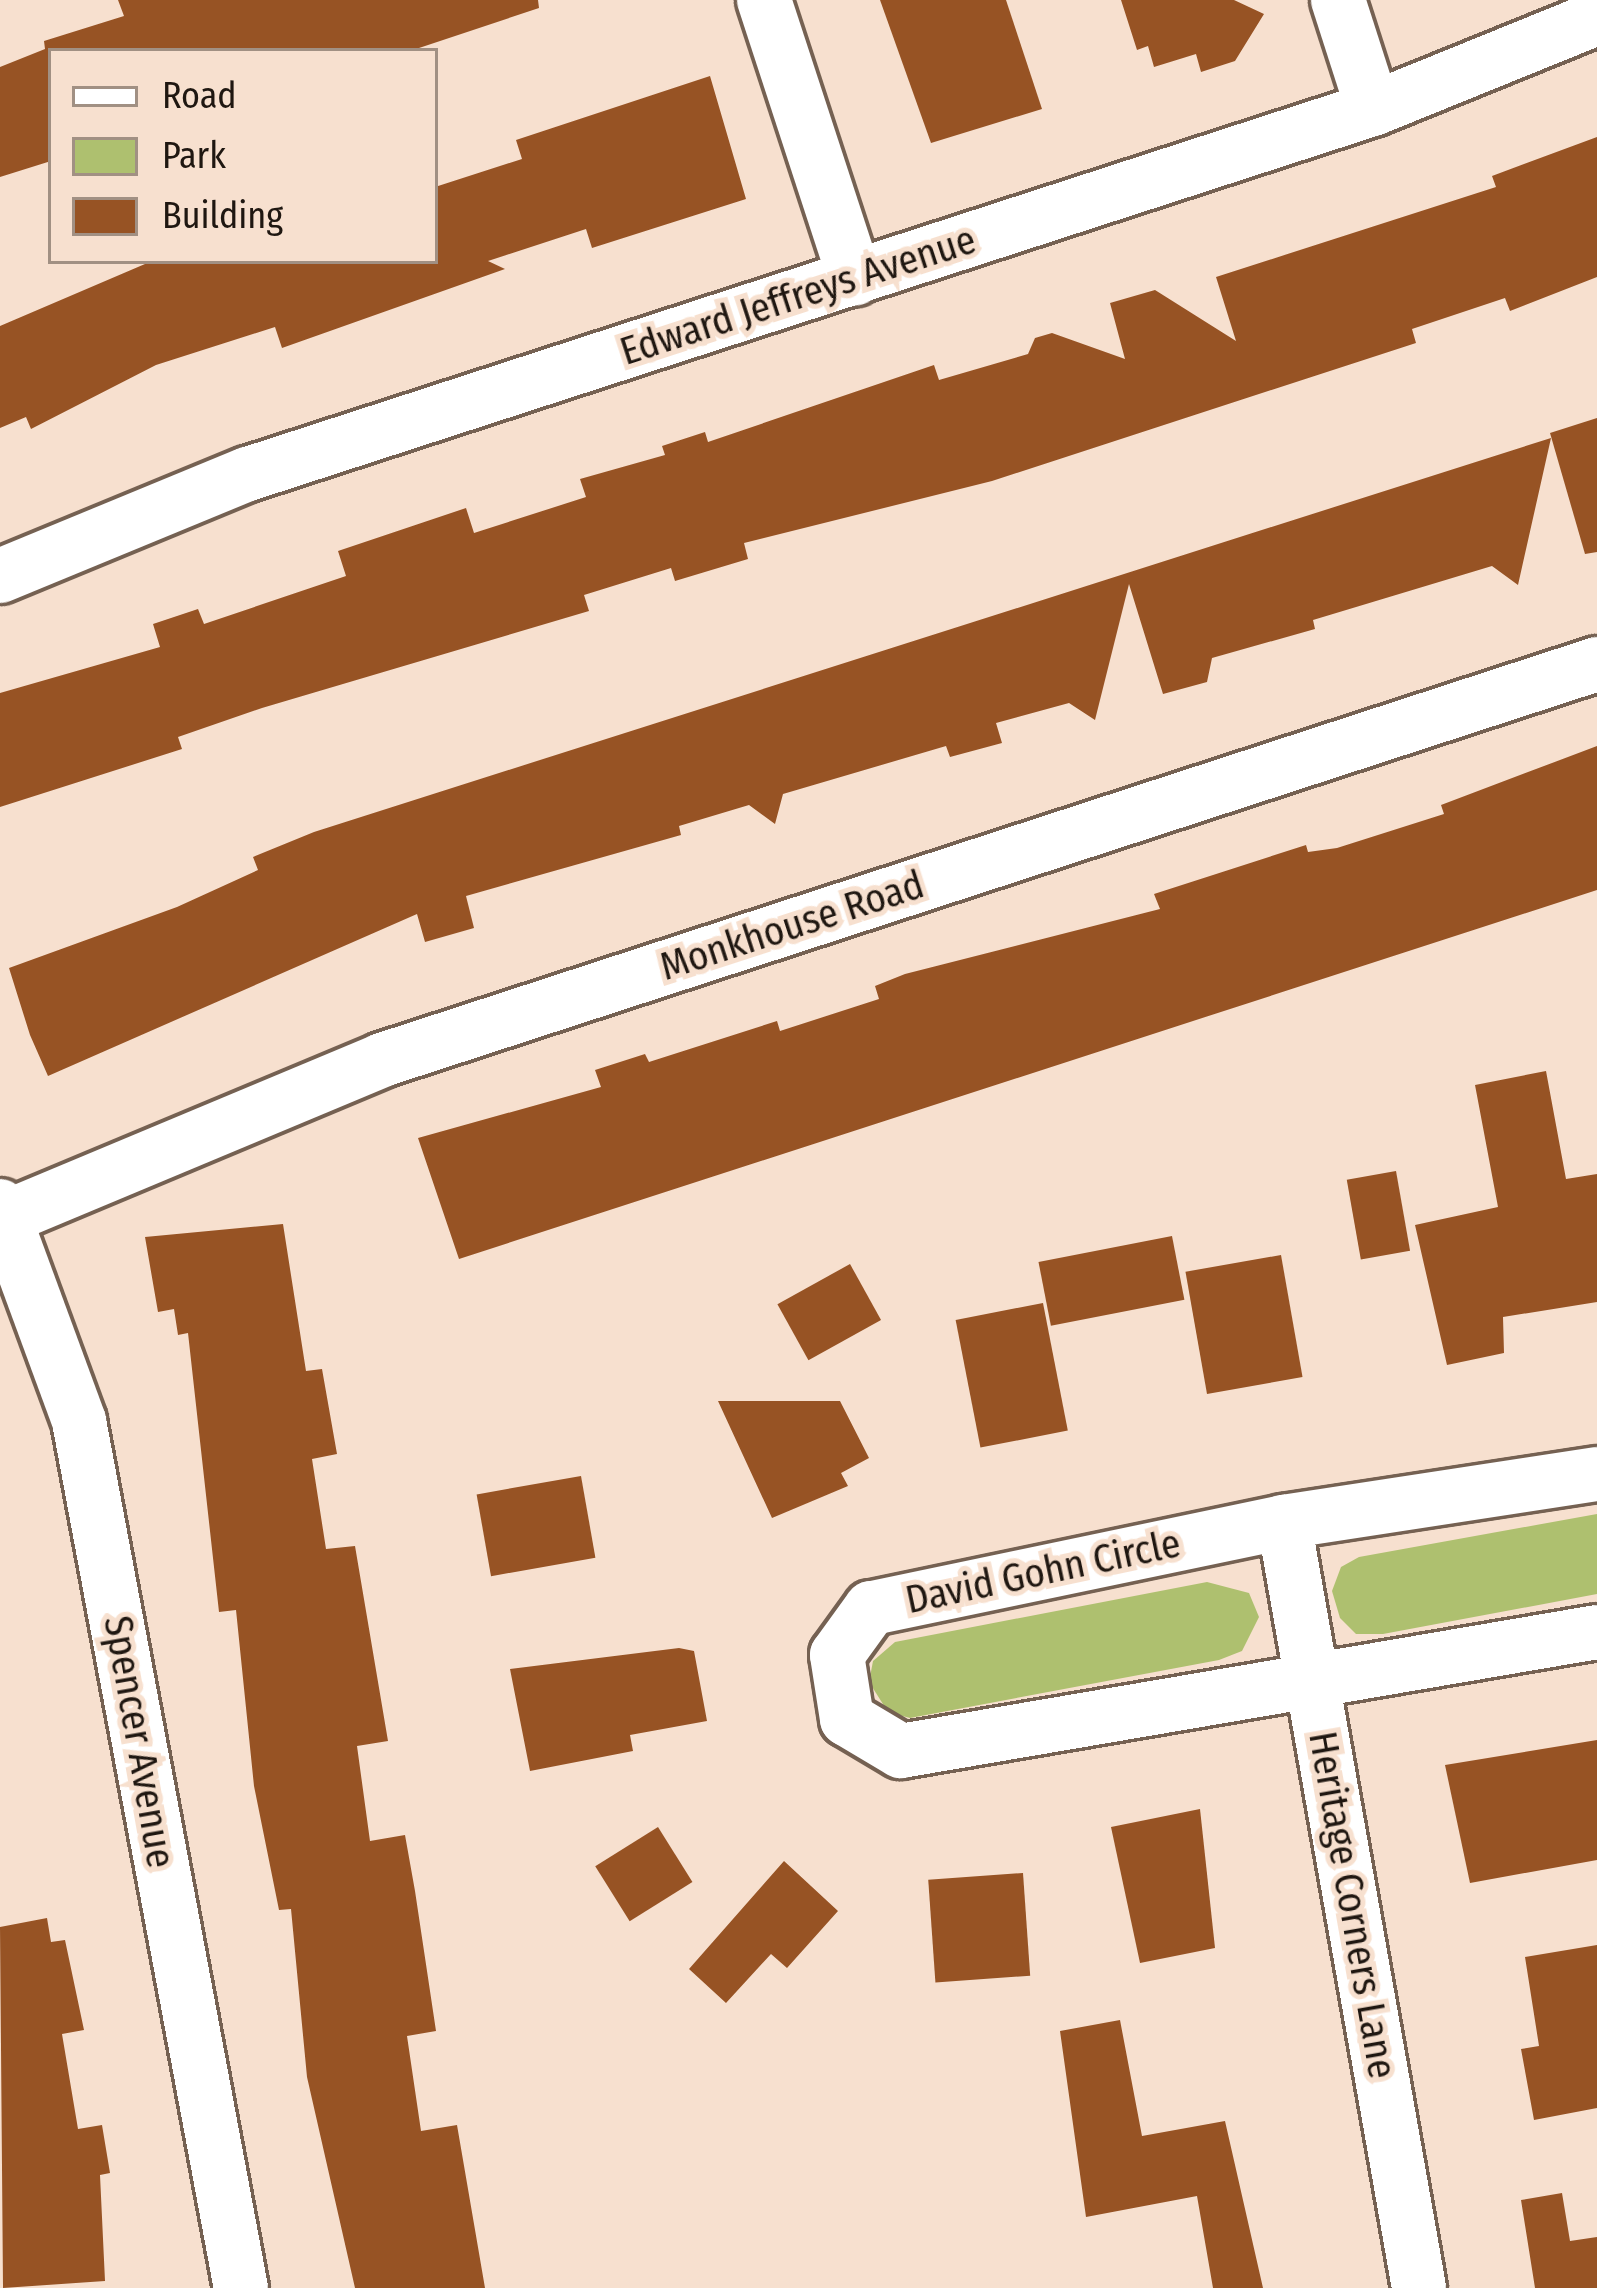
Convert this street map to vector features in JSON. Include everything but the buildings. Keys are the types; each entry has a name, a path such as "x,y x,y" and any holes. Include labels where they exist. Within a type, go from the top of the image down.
{"street":[{"path":"764,0 854,278"},
{"path":"1338,0 1372,109"},
{"name":"Edward Jeffreys Avenue","path":"0,576 248,474 1372,109 1597,17"},
{"name":"Monkhouse Road","path":"2,1215 382,1060 1597,664"},
{"name":"Spencer Avenue","path":"2,1215 79,1421 241,2288"},
{"name":"David Gohn Circle","path":"1597,1474 1284,1522 871,1608 837,1655 847,1719 901,1751 1312,1677 1597,1632"},
{"name":"Heritage Corners Lane","path":"1284,1522 1419,2288"}],"green space":[{"path":"1597,1514 1597,1594 1383,1634 1356,1634 1340,1618 1332,1591 1341,1567 1359,1557"},
{"path":"1207,1582 1249,1593 1259,1617 1242,1651 1219,1660 910,1718 888,1712 869,1682 873,1661 895,1642"}]}
